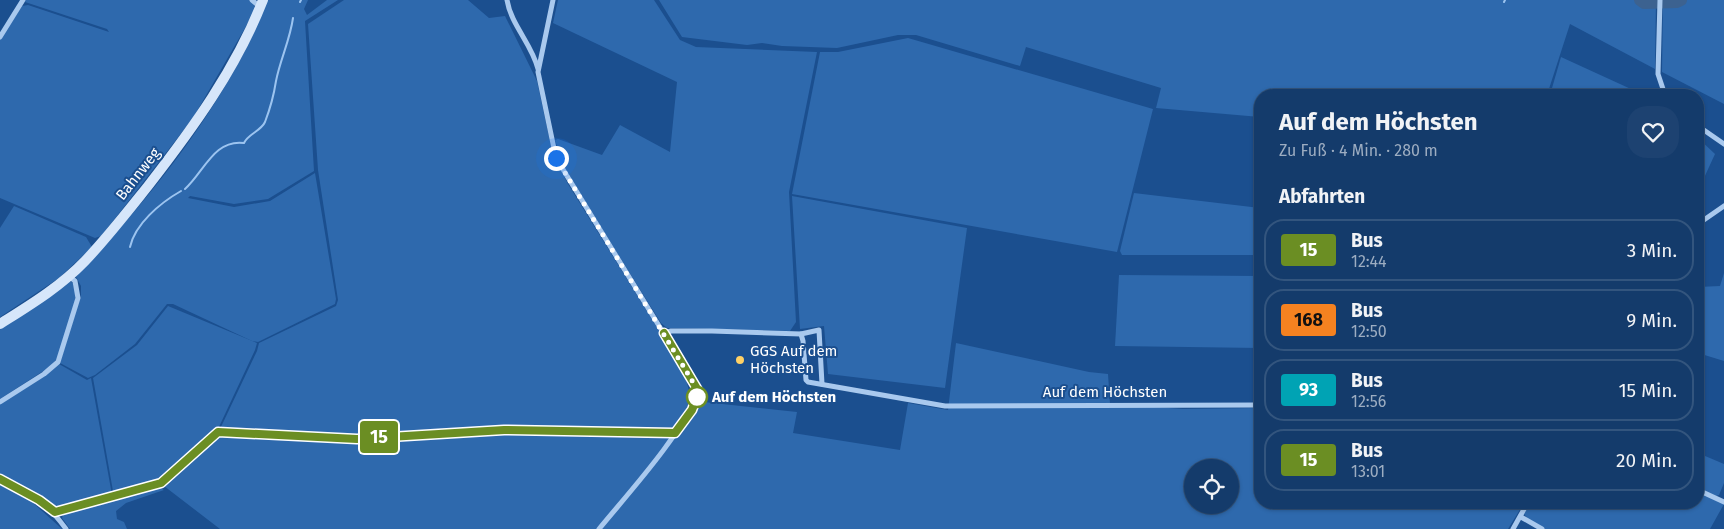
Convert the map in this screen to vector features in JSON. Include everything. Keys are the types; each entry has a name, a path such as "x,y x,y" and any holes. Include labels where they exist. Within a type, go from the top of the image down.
{"main road":[{"name":"Bahnweg","path":"0,324 41,298 68,276 84,261 123,216 207,107 240,52 259,2"}],"street":[{"path":"0,37 23,0"},
{"path":"507,0 508,10 535,58 556,158 699,392 692,410 599,529"},
{"path":"538,72 553,0"},
{"path":"1660,0 1658,74 1663,89"},
{"path":"1704,130 1724,144"},
{"path":"1704,220 1724,206"},
{"path":"0,402 44,374 58,362 78,298 75,282 68,276"},
{"path":"664,333 671,331 712,331 801,334 819,330 822,384"},
{"name":"Auf dem Höchsten","path":"801,334 806,380 945,406 1254,405"},
{"path":"55,512 161,483 218,432 357,439 504,430 675,433"},
{"path":"0,479 39,500 55,512 66,529"},
{"path":"1704,493 1724,502"},
{"path":"1513,529 1525,509"},
{"path":"1521,517 1542,529"}],"shaded area":[{"path":"26,0 251,0 256,9 193,118 101,236 95,238 0,198 0,40 22,6 28,5 109,32 107,29 25,2"},
{"path":"267,0 308,0 304,9 307,15 327,0 338,0 305,21 314,171 268,199 234,204 190,196 188,198 234,207 270,201 315,173 336,299 335,304 258,342 252,341 173,304 167,304 135,344 95,375 88,378 60,363 81,295 81,286 75,275 121,227 185,147 239,62"},
{"path":"344,0 468,0 489,18 505,16 537,81 553,155 568,184 684,371 690,395 688,407 704,402 797,412 793,433 900,450 908,403 948,410 956,343 1089,372 1108,374 1110,404 1183,409 1254,408 1254,509 1520,509 1508,529 220,529 164,486 168,480 219,435 429,439 220,429 259,343 336,306 338,300 318,170 308,24"},
{"path":"558,0 654,0 680,40 696,47 817,52 789,192 796,322 790,331 667,328 661,323 564,168 555,140 558,139 602,155 620,125 670,152 677,82 553,23"},
{"path":"659,0 1656,0 1655,69 1570,24 1549,89 1254,89 1254,116 1156,108 1161,88 1026,47 1020,66 916,35 898,35 837,48 782,46 762,43 747,45 682,37"},
{"path":"1663,0 1724,0 1724,104 1704,94 1704,89 1695,89 1662,72"},
{"path":"908,38 1153,109 1117,252 792,194 820,52 838,52"},
{"path":"1561,57 1631,89 1552,89"},
{"path":"1704,144 1715,154 1704,178"},
{"path":"1134,193 1254,207 1254,255 1122,255 1120,251"},
{"path":"792,196 967,228 945,388 828,374 824,326 800,329"},
{"path":"14,206 86,237 92,247 59,278 0,317 0,228"},
{"path":"1724,273 1724,361 1704,355 1704,287 1720,286"},
{"path":"1119,275 1254,276 1254,348 1115,346"},
{"path":"68,280 73,283 76,295 57,359 51,366 0,399 0,329"},
{"path":"168,306 257,343 218,429 164,479 116,493 113,491 93,378 137,345"},
{"path":"59,364 87,380 91,378 112,495 58,507 52,506 26,488 0,476 0,404 43,377"},
{"path":"1704,456 1724,464 1724,483 1719,495 1716,496 1704,491"},
{"path":"0,485 31,501 62,529 0,529"},
{"path":"159,487 164,490 126,503 116,511 117,519 124,522 127,529 70,529 62,518 64,512"},
{"path":"1704,495 1724,504 1710,529 1545,529 1528,519 1524,514 1526,509 1704,509"}],"waterway":[{"path":"1640,0 1644,3 1677,2 1681,0"},
{"path":"185,189 217,151 234,143 244,143 265,122 272,102 293,18"},
{"path":"130,247 137,230 143,222 157,208 181,191"}],"bus line":[{"name":"15","path":"0,479 39,500 55,512 161,483 218,432 357,439 504,430 675,433 692,410 699,392 664,333"}],"place":[{"name":"GGS Auf dem Höchsten","path":"740,360"},
{"name":"Auf dem Höchsten","path":"697,397"}],"route":[{"path":"556,158 699,392 697,397"}]}
